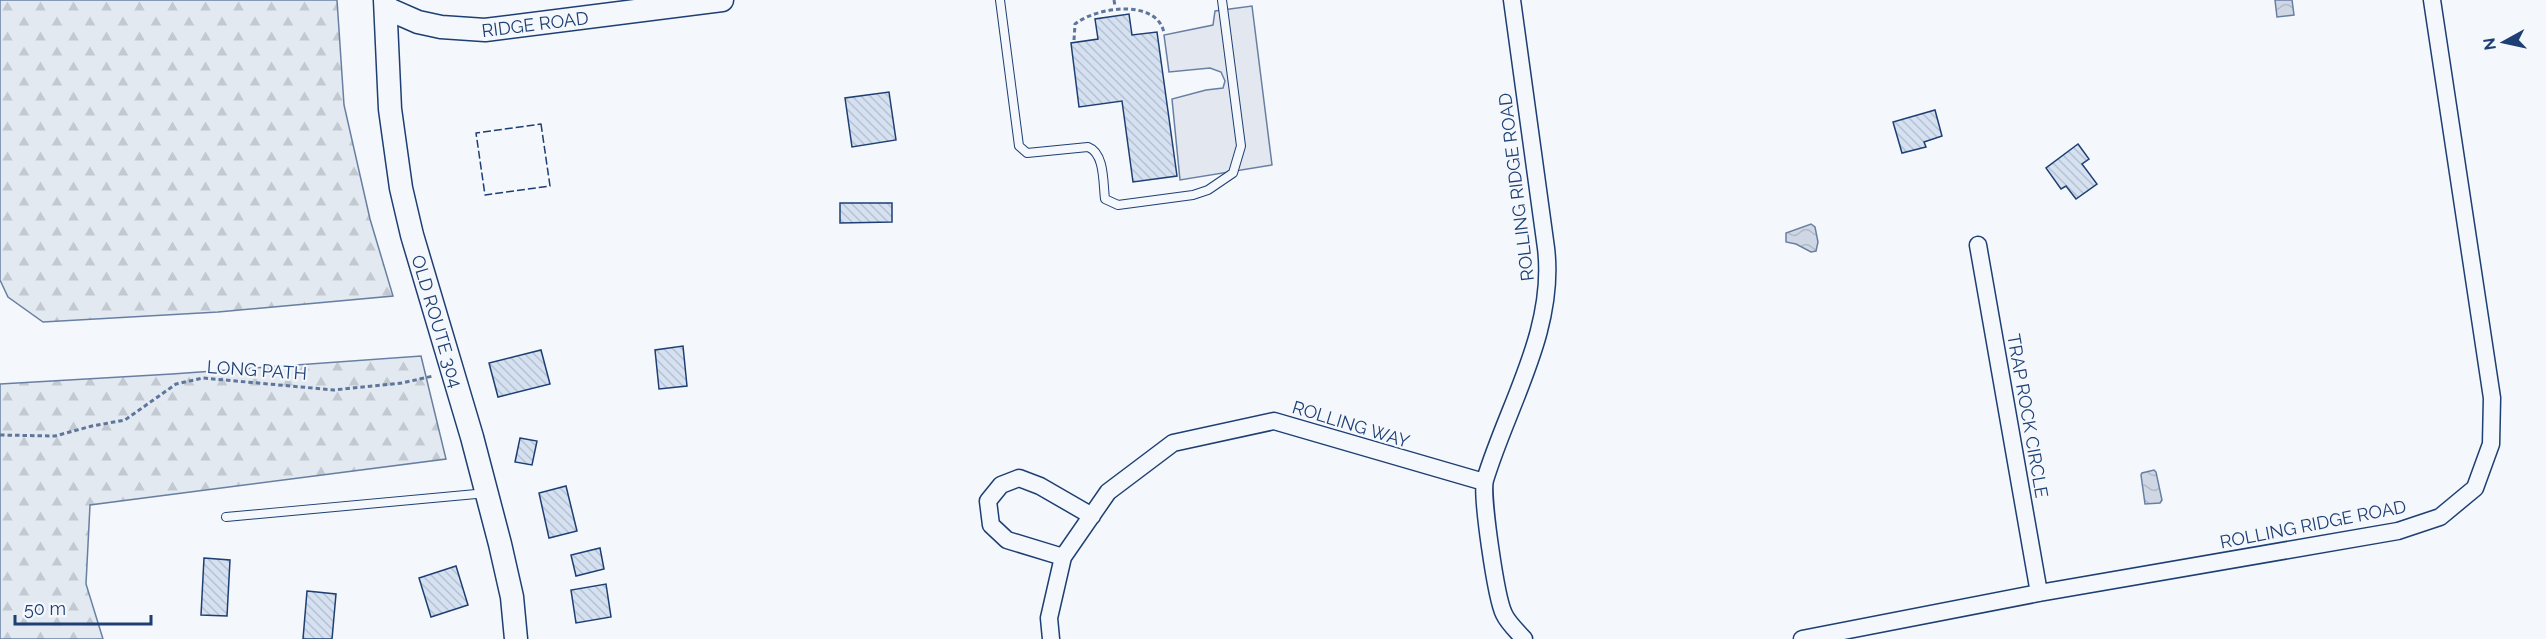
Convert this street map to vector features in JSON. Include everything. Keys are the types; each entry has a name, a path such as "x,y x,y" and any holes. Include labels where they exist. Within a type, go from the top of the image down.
{"street":[{"name":"RIDGE ROAD","path":"386,4 418,22 441,27 485,30 722,0"},
{"name":"ROLLING RIDGE ROAD","path":"1512,0 1547,255 1546,304 1518,397 1484,482 1491,558 1504,615 1524,639"},
{"name":"ROLLING RIDGE ROAD","path":"1802,639 2039,593 2398,531 2440,517 2475,488 2491,444 2492,398 2433,0"},
{"name":"OLD ROUTE 304","path":"386,4 391,118 401,188 412,235 487,493 512,597 516,639"},
{"name":"TRAP ROCK CIRCLE","path":"1978,244 2039,593"},
{"name":"ROLLING WAY","path":"1050,639 1049,618 1063,557 1108,492 1173,443 1274,421 1484,482"},
{"path":"1063,557 1007,540 991,525 988,501 1001,485 1019,478 1040,486 1092,516"}],"lane":[{"path":"1000,0 1020,146 1027,153 1089,147 1093,149 1099,158 1105,199 1118,205 1193,195 1208,190 1227,179 1237,166 1241,146 1222,0"},
{"path":"226,517 487,493"}],"path":[{"path":"1114,0 1114,6"},
{"path":"1074,40 1075,24 1086,15 1114,6 1133,5"},
{"path":"1154,10 1163,22 1164,33"},
{"name":"LONG PATH","path":"0,435 55,436 125,420 176,384 203,378 334,390 402,383 453,372"}],"green space":[{"path":"0,0 337,0 344,105 370,219 393,296 218,312 43,322 8,297 0,280"},
{"path":"421,356 446,459 90,505 86,584 103,639 0,639 0,384"}],"shaded area":[{"path":"1252,6 1272,165 1180,180 1172,99 1223,88 1225,81 1221,72 1210,68 1169,72 1164,35 1213,25 1215,11"}],"water":[{"path":"2275,0 2292,0 2294,15 2277,17"},
{"path":"1811,224 1815,227 1818,242 1816,251 1811,252 1796,244 1786,242 1786,233"},
{"path":"2154,470 2162,500 2160,503 2145,504 2141,475"}],"building":[{"path":"1129,14 1132,35 1157,32 1177,176 1133,182 1122,101 1079,107 1071,43 1098,39 1095,19"},
{"path":"889,92 896,140 852,147 845,98"},
{"path":"1935,110 1942,136 1924,142 1926,147 1902,153 1893,122"},
{"path":"2078,144 2089,159 2082,164 2097,184 2076,199 2066,186 2061,189 2046,168"},
{"path":"840,203 892,203 892,222 840,223"},
{"path":"683,346 687,386 659,389 655,350"},
{"path":"541,350 550,384 498,397 489,363"},
{"path":"520,438 537,441 532,465 515,462"},
{"path":"566,486 577,531 549,538 539,493"},
{"path":"600,548 604,569 576,576 571,555"},
{"path":"204,558 230,560 227,616 201,615"},
{"path":"456,566 468,605 431,617 419,578"},
{"path":"606,584 611,617 576,623 571,590"},
{"path":"307,591 336,594 332,639 303,639"}],"fence":[{"path":"541,124 550,186 485,195 476,133 541,124"}]}
